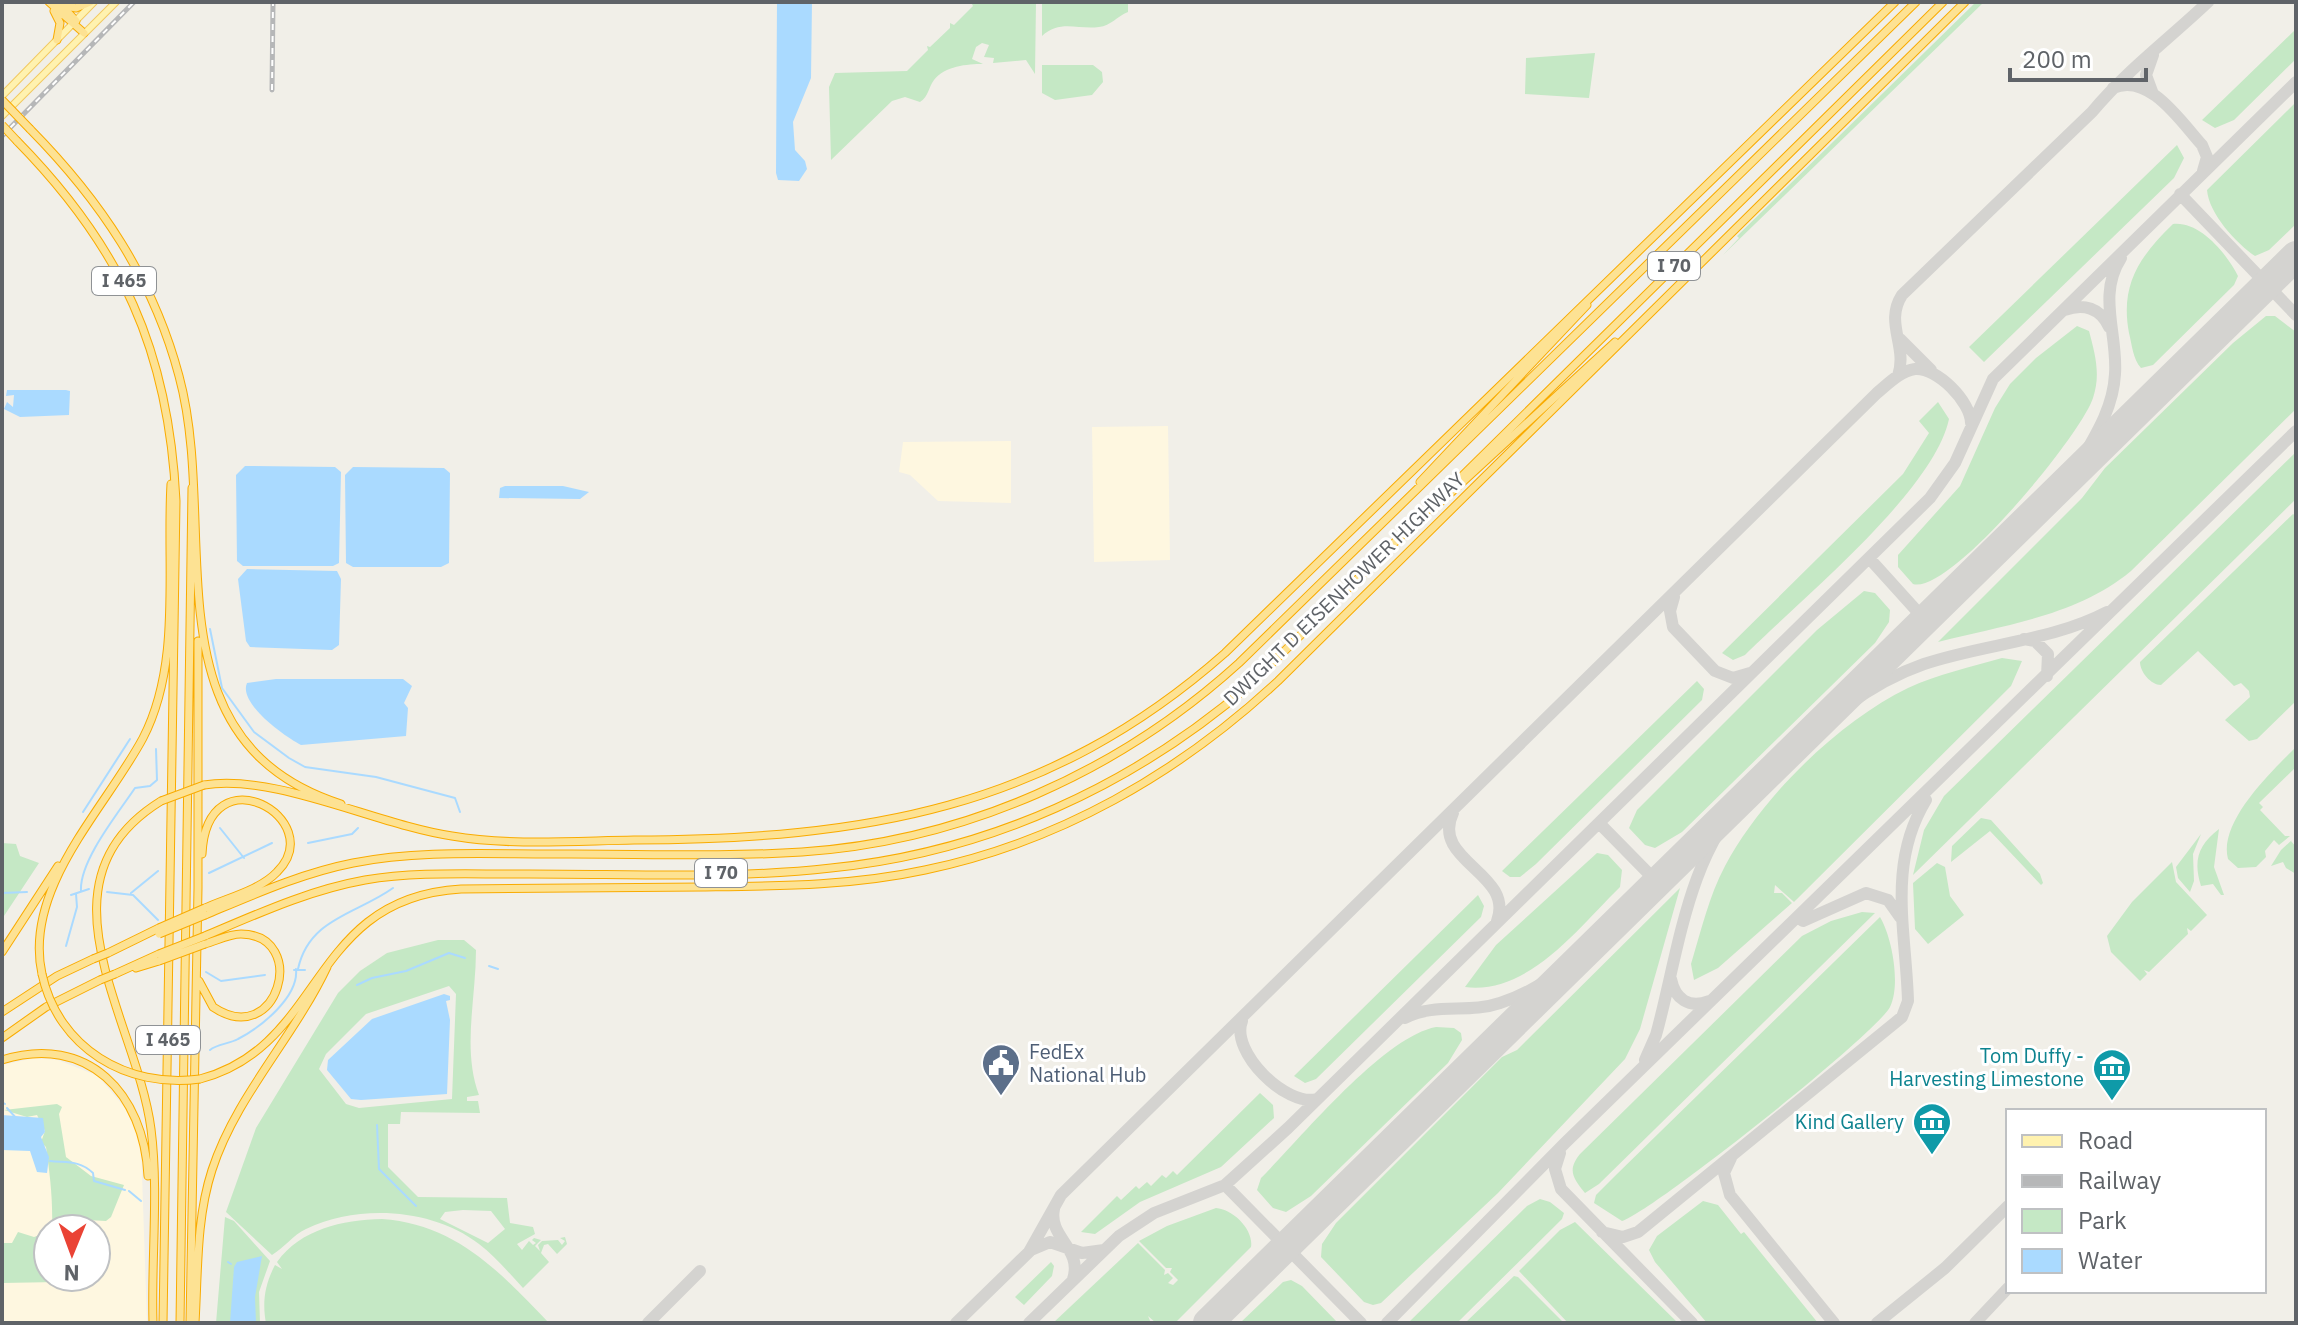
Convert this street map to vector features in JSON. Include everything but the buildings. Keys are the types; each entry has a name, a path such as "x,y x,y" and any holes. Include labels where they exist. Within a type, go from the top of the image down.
{"highway":[{"path":"49,2 84,33"},
{"path":"49,2 60,21 57,40"},
{"path":"59,3 76,8 92,2"},
{"path":"153,1323 153,1155 147,1107 101,955 95,911 100,881 114,849 133,823 161,801 204,785 254,784 430,832 507,841 701,840 795,835 936,810 986,795 1058,765 1145,716 1216,661 1895,2"},
{"name":"DWIGHT D EISENHOWER HIGHWAY","path":"2,1012 57,976 159,931 297,878 368,860 421,855 801,852 889,839 990,812 1077,775 1182,711 1249,655 1916,2"},
{"name":"DWIGHT D EISENHOWER HIGHWAY","path":"2,1038 46,1007 100,980 205,940 309,894 375,879 430,874 813,870 898,859 995,832 1114,782 1190,733 1252,683 1943,2"},
{"path":"173,450 162,682 144,736 55,881 45,904 39,937 42,974 61,1020 98,1057 148,1079 200,1079 238,1066 272,1041 346,940 375,916 403,901 435,892 854,882 924,870 982,855 1090,813 1183,758 1260,698 1965,2"},
{"path":"59,3 74,23"},
{"name":"I 465","path":"2,98 96,202 146,285 180,378 193,474 180,1323"},
{"name":"I 465","path":"2,125 79,209 118,270 152,348 166,401 173,450 175,631 163,1323"},
{"path":"1390,514 1607,282"},
{"path":"1407,531 1640,321"},
{"path":"193,474 202,638 210,676 225,712 247,744 280,774 312,793 430,832"},
{"path":"193,1323 199,569"},
{"path":"198,888 203,839 214,814 230,803 244,800 258,801 275,811 286,826 289,839 281,868 267,881 205,912"},
{"path":"2,952 103,802"},
{"path":"197,954 201,989 219,1011 245,1016 271,1002 279,987 281,971 267,944 255,937 238,934 205,940"},
{"path":"193,1323 201,1218 214,1162 231,1124 332,958"},
{"path":"2,1060 36,1053 62,1056 94,1069 121,1092 142,1131 152,1239"}],"main road":[{"path":"2,98 92,2"},
{"path":"2,116 116,2"}],"shaded area":[{"path":"1168,426 1170,560 1094,562 1092,427"},
{"path":"1011,441 1011,503 938,501 910,475 899,472 903,442"},
{"path":"34,1058 58,1060 98,1076 132,1116 141,1144 147,1323 2,1323 2,1065"}],"green space":[{"path":"971,2 1036,2 1035,74 1026,60 993,63 994,58 984,57 989,45 982,43 976,47 972,59 983,64 963,65 939,75 920,102 905,97 892,101 831,160 829,87 835,73 907,71 928,50 927,46 930,47 950,28 950,23 954,25 973,6"},
{"path":"1042,2 1128,2 1128,12 1103,26 1062,26 1042,36"},
{"path":"1976,2 1984,2 1723,255 1739,238 1737,236"},
{"path":"2296,29 2296,59 2234,120 2215,128 2202,120"},
{"path":"1595,53 1589,98 1525,94 1526,58"},
{"path":"1042,65 1093,65 1102,72 1103,82 1092,95 1055,100 1042,93"},
{"path":"2296,102 2296,224 2269,250 2255,256 2225,227 2213,209 2207,190"},
{"path":"2177,145 2184,158 2174,178 1984,362 1969,347"},
{"path":"2173,224 2183,224 2203,233 2220,249 2238,276 2234,285 2153,365 2141,368 2134,356 2129,333 2127,300 2130,286 2142,260"},
{"path":"2266,316 2275,316 2296,332 2296,409 2131,571 2110,586 2064,609 1938,642 2082,498 2105,468 2233,343"},
{"path":"2077,326 2089,331 2097,372 2093,398 2083,417 2041,476 1983,540 1931,581 1913,584 1898,567 1898,555 1960,486 1995,408 2010,384 2036,358"},
{"path":"1938,402 1949,419 1938,448 1919,479 1892,511 1745,655 1733,660 1722,653 1903,474 1929,433 1919,421"},
{"path":"2296,452 2296,499 1913,875 1924,830 1944,796"},
{"path":"2293,514 2296,516 2296,701 2257,739 2249,741 2225,720 2250,697 2249,691 2241,683 2234,686 2198,651 2161,685 2147,677 2140,662"},
{"path":"1864,591 1875,593 1890,610 1889,622 1875,643 1682,832 1655,848 1645,845 1629,828 1637,810 1817,630"},
{"path":"2002,658 2022,661 2011,686 1794,902 1775,885 1774,893 1782,893 1792,903 1718,968 1694,980 1691,964 1719,877 1759,814 1781,788 1829,741 1882,703 1931,679"},
{"path":"1697,681 1704,689 1702,700 1536,864 1520,877 1510,877 1502,871"},
{"path":"2296,747 2296,767 2259,803 2263,807 2260,810 2285,836 2290,836 2279,845 2274,840 2265,851 2266,857 2256,867 2238,868 2228,859 2231,829 2249,798"},
{"path":"1981,818 1991,820 2040,874 2041,885 1990,831 1951,862 1952,846"},
{"path":"2219,829 2214,867 2224,895 2213,884 2201,886 2197,869 2202,847"},
{"path":"2201,834 2193,854 2194,881 2190,892 2178,878 2176,867"},
{"path":"2293,839 2296,874 2283,862 2271,866 2281,850"},
{"path":"2,843 16,844 20,856 39,863 2,919"},
{"path":"1597,853 1608,855 1622,870 1620,887 1587,921 1531,969 1488,987 1465,987 1496,945"},
{"path":"2172,862 2176,882 2207,915 2191,931 2187,928 2188,934 2149,972 2144,970 2147,974 2140,981 2111,952 2107,936 2132,902"},
{"path":"1937,863 1945,867 1950,896 1964,915 1928,944 1915,929 1913,883"},
{"path":"1680,888 1640,1029 1625,1059 1498,1193 1381,1303 1373,1305 1364,1302 1321,1257 1322,1244 1336,1223 1502,1057 1517,1050"},
{"path":"1478,895 1484,906 1481,917 1316,1079 1305,1083 1294,1076"},
{"path":"1862,912 1875,913 1599,1184 1585,1193 1573,1174 1580,1154 1802,936 1831,921"},
{"path":"1880,917 1891,948 1895,986 1890,1007 1875,1024 1762,1121 1642,1210 1622,1221 1594,1203 1596,1195 1616,1175"},
{"path":"438,940 464,940 476,950 471,1060 479,1095 467,1097 467,1101 478,1101 480,1113 401,1112 400,1124 388,1124 388,1167 418,1197 507,1198 510,1223 533,1227 535,1234 517,1244 522,1250 529,1241 533,1245 536,1243 532,1240 534,1238 541,1240 535,1246 540,1251 538,1245 542,1241 558,1240 562,1245 565,1241 560,1238 565,1237 567,1244 557,1254 548,1244 544,1245 541,1253 549,1262 523,1288 479,1244 460,1232 417,1217 371,1213 326,1221 301,1232 272,1255 226,1212 256,1128 338,993 360,971 387,953","holes":["449,986 456,994 452,1099 359,1108 346,1104 319,1069 326,1054 366,1014","491,1211 505,1229 488,1243 440,1219 445,1212"]},
{"path":"1436,1027 1454,1028 1461,1033 1462,1040 1448,1063 1311,1196 1286,1212 1273,1208 1257,1190 1261,1178 1368,1069 1392,1049"},
{"path":"1260,1093 1273,1105 1274,1118 1221,1167 1140,1202 1095,1234 1081,1232 1117,1196 1121,1200 1136,1186 1139,1189 1147,1182 1151,1186 1162,1175 1166,1178 1173,1171 1177,1175"},
{"path":"57,1104 62,1107 59,1114 66,1157 91,1176 124,1185 112,1215 52,1213 46,1147 41,1142 45,1131 37,1115 27,1117 4,1110"},
{"path":"1540,1199 1550,1202 1564,1213 1562,1219 1457,1323 1408,1323 1527,1206"},
{"path":"1703,1201 1718,1205 1741,1234 1744,1232 1818,1323 1707,1323 1655,1262 1649,1250 1657,1236"},
{"path":"1216,1208 1229,1212 1246,1227 1251,1247 1175,1323 1156,1323 1148,1316 1151,1323 1053,1323 1138,1243 1165,1270 1164,1275 1168,1273 1173,1278 1168,1283 1173,1285 1178,1280 1170,1272 1172,1268 1166,1268 1139,1241 1167,1226"},
{"path":"225,1217 234,1221 270,1261 259,1292 260,1323 216,1323"},
{"path":"382,1219 432,1230 475,1254 513,1286 549,1323 266,1323 264,1300 269,1279 275,1265 282,1269 277,1262 287,1251 324,1228"},
{"path":"1575,1222 1678,1323 1568,1323 1519,1271 1560,1230"},
{"path":"18,1232 32,1236 32,1282 2,1283 2,1243 12,1243"},
{"path":"1051,1262 1054,1266 1052,1276 1024,1305 1015,1297"},
{"path":"1514,1276 1518,1277 1564,1323 1465,1323"},
{"path":"1291,1280 1302,1286 1338,1323 1240,1323 1283,1282"}],"water":[{"path":"777,2 812,2 811,78 793,122 795,150 805,161 807,169 799,181 778,180 776,173"},
{"path":"7,390 70,391 69,415 20,417 4,409 7,402 13,407 14,395 6,396"},
{"path":"245,466 335,467 341,472 339,563 333,566 243,566 237,561 236,475"},
{"path":"353,467 444,468 450,473 449,563 441,567 353,567 346,563 345,475"},
{"path":"563,486 589,492 580,499 499,498 500,488"},
{"path":"247,569 337,571 341,579 339,645 332,650 250,647 246,641 238,579"},
{"path":"276,679 403,679 412,686 404,703 408,708 406,736 301,745 274,727 249,700 247,683"},
{"path":"444,994 450,996 450,1000 446,1001 450,1020 447,1094 351,1099 327,1070 328,1060 372,1019"},
{"path":"2,1115 43,1118 45,1132 41,1137 49,1157 47,1173 37,1172 30,1151 2,1150"},
{"path":"262,1256 255,1297 256,1323 230,1323 234,1267 237,1262"}],"waterway":[{"path":"210,629 222,688 254,732 289,758 305,767 376,777 455,798 460,812"},
{"path":"83,812 130,739"},
{"path":"81,891 86,866 110,823 135,788 150,786 157,780 156,749"},
{"path":"220,828 244,858"},
{"path":"308,843 352,834 358,828"},
{"path":"209,873 272,843"},
{"path":"131,893 158,871"},
{"path":"298,969 312,938 323,928 393,888"},
{"path":"71,895 89,889"},
{"path":"2,893 27,892"},
{"path":"107,892 133,895 158,920"},
{"path":"66,946 77,907 76,894"},
{"path":"357,985 372,978 406,971 449,953 465,958"},
{"path":"489,966 498,969"},
{"path":"210,1050 238,1039 277,1010 291,990 296,969"},
{"path":"294,970 305,970"},
{"path":"206,972 221,981 265,975"},
{"path":"7,1108 17,1119"},
{"path":"377,1125 379,1169 416,1206"},
{"path":"50,1161 83,1166 93,1173 94,1181 125,1190"},
{"path":"129,1191 141,1201"}],"taxiway":[{"path":"1898,376 1900,355 1895,315 1902,295 2133,69 2208,2"},
{"path":"2153,55 2146,75 2153,94"},
{"path":"1029,1323 1119,1236 1154,1213 1225,1185 1288,1128 1930,498 1955,463 1993,379 2296,82"},
{"path":"2113,88 2126,85 2139,87 2163,102 2202,145 2207,157 2203,171"},
{"path":"2180,194 2296,315"},
{"path":"2072,476 2100,427 2110,402 2115,374 2110,286 2121,258"},
{"path":"2065,310 2078,307 2091,309 2101,315 2109,327"},
{"path":"1900,339 1931,370"},
{"path":"956,1323 1029,1252 1061,1195 1877,393 1904,372 1924,370 1942,380 1959,396 1971,423"},
{"path":"1387,1323 1565,1143 2296,431"},
{"path":"1869,558 1925,620"},
{"path":"1674,597 1670,611 1673,627 1715,671 1733,678 1750,673"},
{"path":"1779,764 1846,706 1903,672 1947,657 2064,630 2107,612"},
{"path":"2024,639 2035,641 2048,654 2047,676"},
{"path":"1645,1060 1656,1035 1687,907 1698,876 1727,818 1748,794"},
{"path":"1602,1232 1623,1237 1638,1232 1902,1017 1908,1001 1903,873 1906,849 1926,800"},
{"path":"1453,813 1449,829 1453,843 1494,891 1499,905 1497,921"},
{"path":"1599,823 1657,882 1671,869"},
{"path":"1405,1018 1428,1010 1488,1006 1523,994 1546,981 1588,949 1663,875"},
{"path":"1803,921 1866,893 1888,900 1900,917"},
{"path":"1671,979 1676,992 1689,1003 1709,1001"},
{"path":"1242,1021 1244,1047 1263,1075 1291,1095 1317,1099"},
{"path":"1560,1153 1555,1169 1561,1189 1692,1323"},
{"path":"1731,1158 1724,1173 1730,1195 1834,1323"},
{"path":"1225,1185 1361,1323"},
{"path":"1877,1323 1945,1268 2006,1208"},
{"path":"1054,1209 1056,1228 1073,1259 1073,1279"},
{"path":"1031,1250 1050,1242 1082,1253 1104,1250"},
{"path":"648,1323 700,1271"},
{"path":"1975,1323 2006,1290"}],"runway":[{"path":"1208,1323 2296,256"}],"railway":[{"path":"2,136 134,2"},
{"path":"272,90 273,2"}],"place":[{"name":"FedEx National Hub","path":"1001,1097"},
{"name":"Tom Duffy - Harvesting Limestone","path":"2112,1102"},
{"name":"Kind Gallery","path":"1932,1156"}]}
